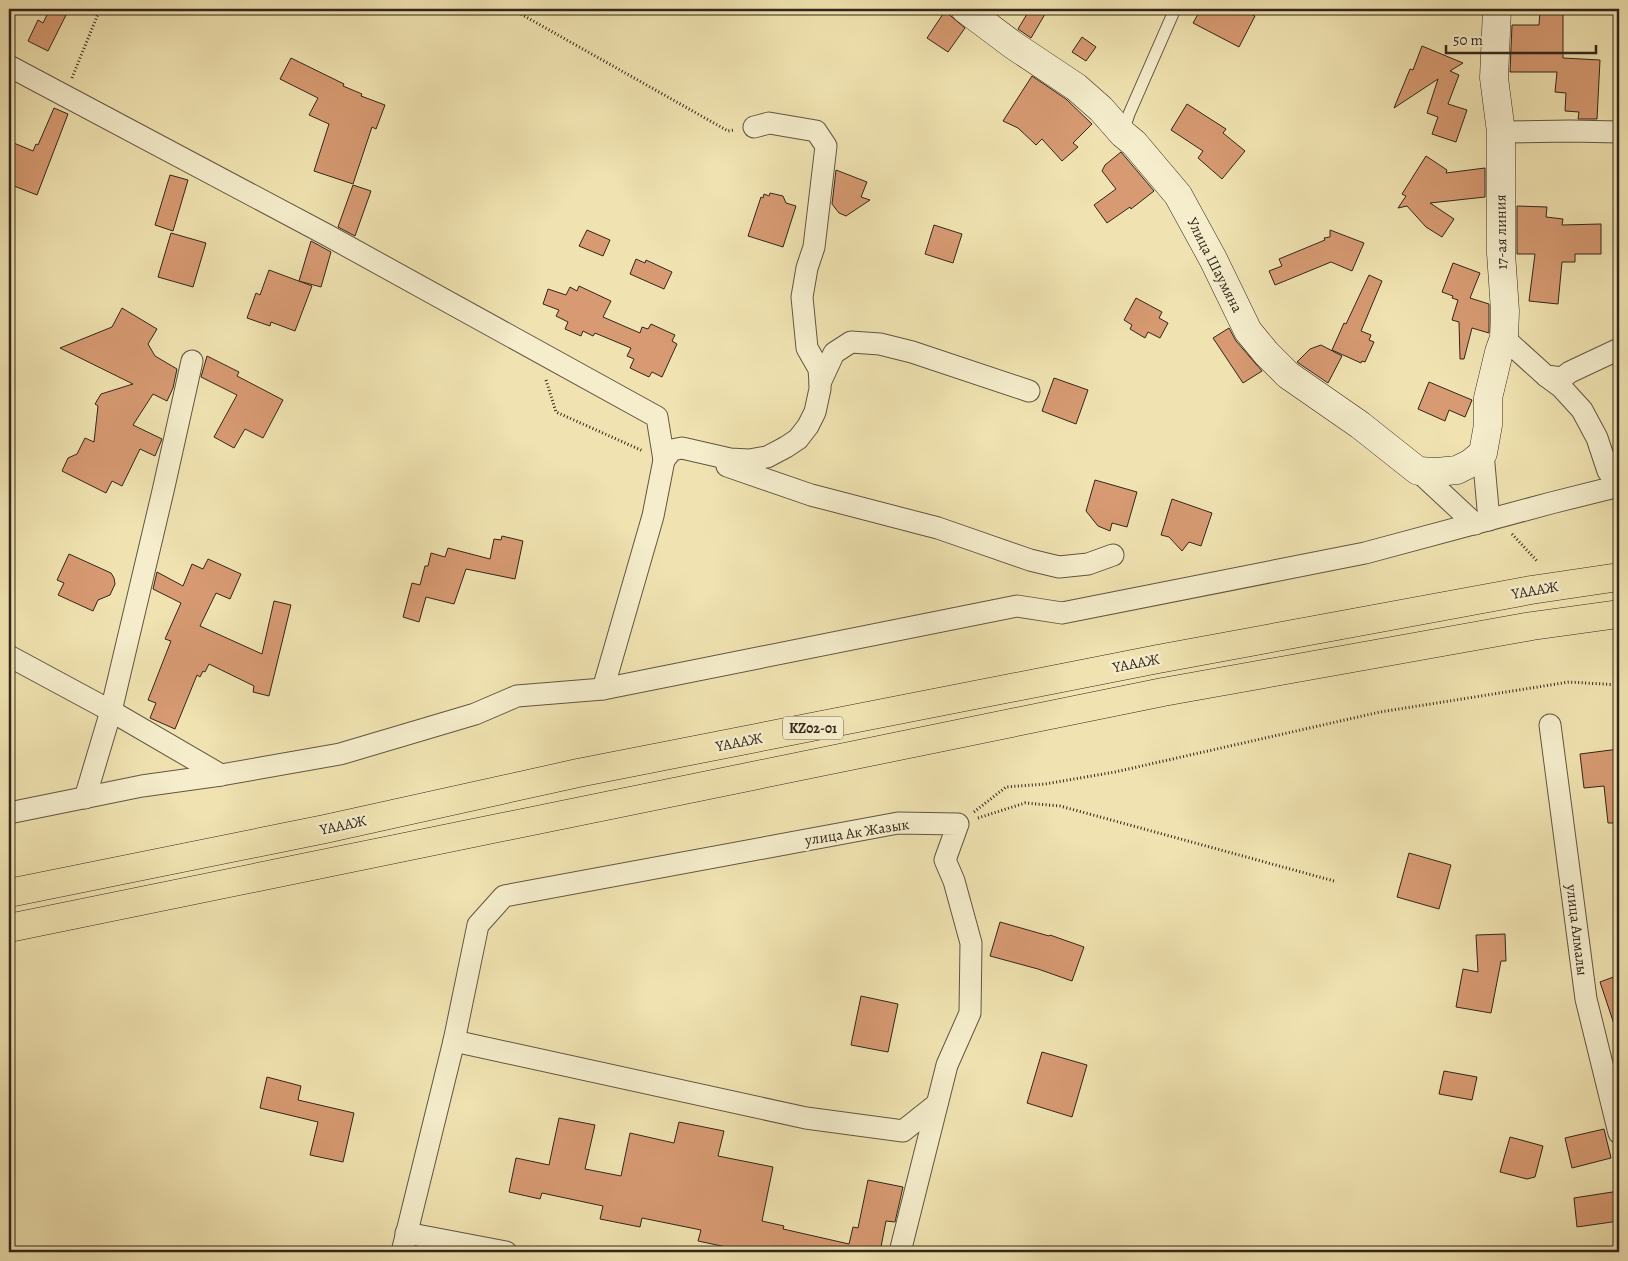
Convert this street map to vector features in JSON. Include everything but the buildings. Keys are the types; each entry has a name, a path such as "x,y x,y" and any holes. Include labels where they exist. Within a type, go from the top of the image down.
{"highway":[{"name":"ҮАААЖ","path":"9,893 325,829 578,773 1158,659 1531,590 1619,577"},
{"name":"KZ02-01","path":"9,928 1163,692 1532,626 1619,614"}],"street":[{"name":"Улица Шаумяна","path":"965,9 1076,88 1102,109 1123,134 1134,142 1178,195 1208,250 1248,331 1266,353 1288,375 1360,425 1418,471"},
{"name":"17-ая линия","path":"1483,453 1488,425 1488,398 1504,338 1505,311 1501,252 1500,132 1494,78 1497,9"},
{"path":"9,66 65,94 327,235 657,417 664,460 654,516 603,689"},
{"path":"664,460 672,450 682,448 730,459 749,460 767,457 786,448 798,439 808,426 814,412 820,389 819,369 807,348 802,297 807,268 814,247 826,146 816,131 769,123 754,127"},
{"path":"1500,132 1619,132"},
{"path":"9,814 142,786 221,775 340,754 475,714 517,696 603,689 1017,606 1062,613 1365,554 1619,486 1608,471 1598,438 1582,410 1561,387 1504,338"},
{"path":"820,383 834,353 851,342 880,344 912,352 1029,391"},
{"path":"1546,376 1562,378 1619,349"},
{"path":"84,798 111,711 192,361"},
{"path":"1579,368 1576,378 1582,410"},
{"path":"705,453 725,465 811,495 938,528 1030,560 1059,567 1088,564 1113,555"},
{"path":"1418,471 1457,470 1471,463 1483,453"},
{"path":"1483,453 1487,520"},
{"path":"1418,471 1487,520"},
{"path":"9,656 111,711 221,775"},
{"name":"улица Алмалы","path":"1550,725 1586,999 1619,1133"},
{"name":"улица Ак Жазык","path":"404,1243 454,1042 478,925 504,896 898,823 958,824"},
{"path":"900,1252 946,1065 970,1013 971,943 954,881 945,860 958,824"},
{"path":"454,1042 806,1118 903,1131 937,1104"},
{"path":"404,1243 506,1252"}],"lane":[{"path":"1123,134 1129,114 1175,9"}],"path":[{"path":"65,94 100,9"},
{"path":"512,9 728,131 754,127"},
{"path":"530,347 546,380 556,412 664,460"},
{"path":"1487,520 1537,561"},
{"path":"1614,650 1619,654"},
{"path":"958,824 1006,787 1045,784 1115,772 1380,712 1569,682 1619,685"},
{"path":"958,824 1025,803 1060,806 1334,881"}]}
